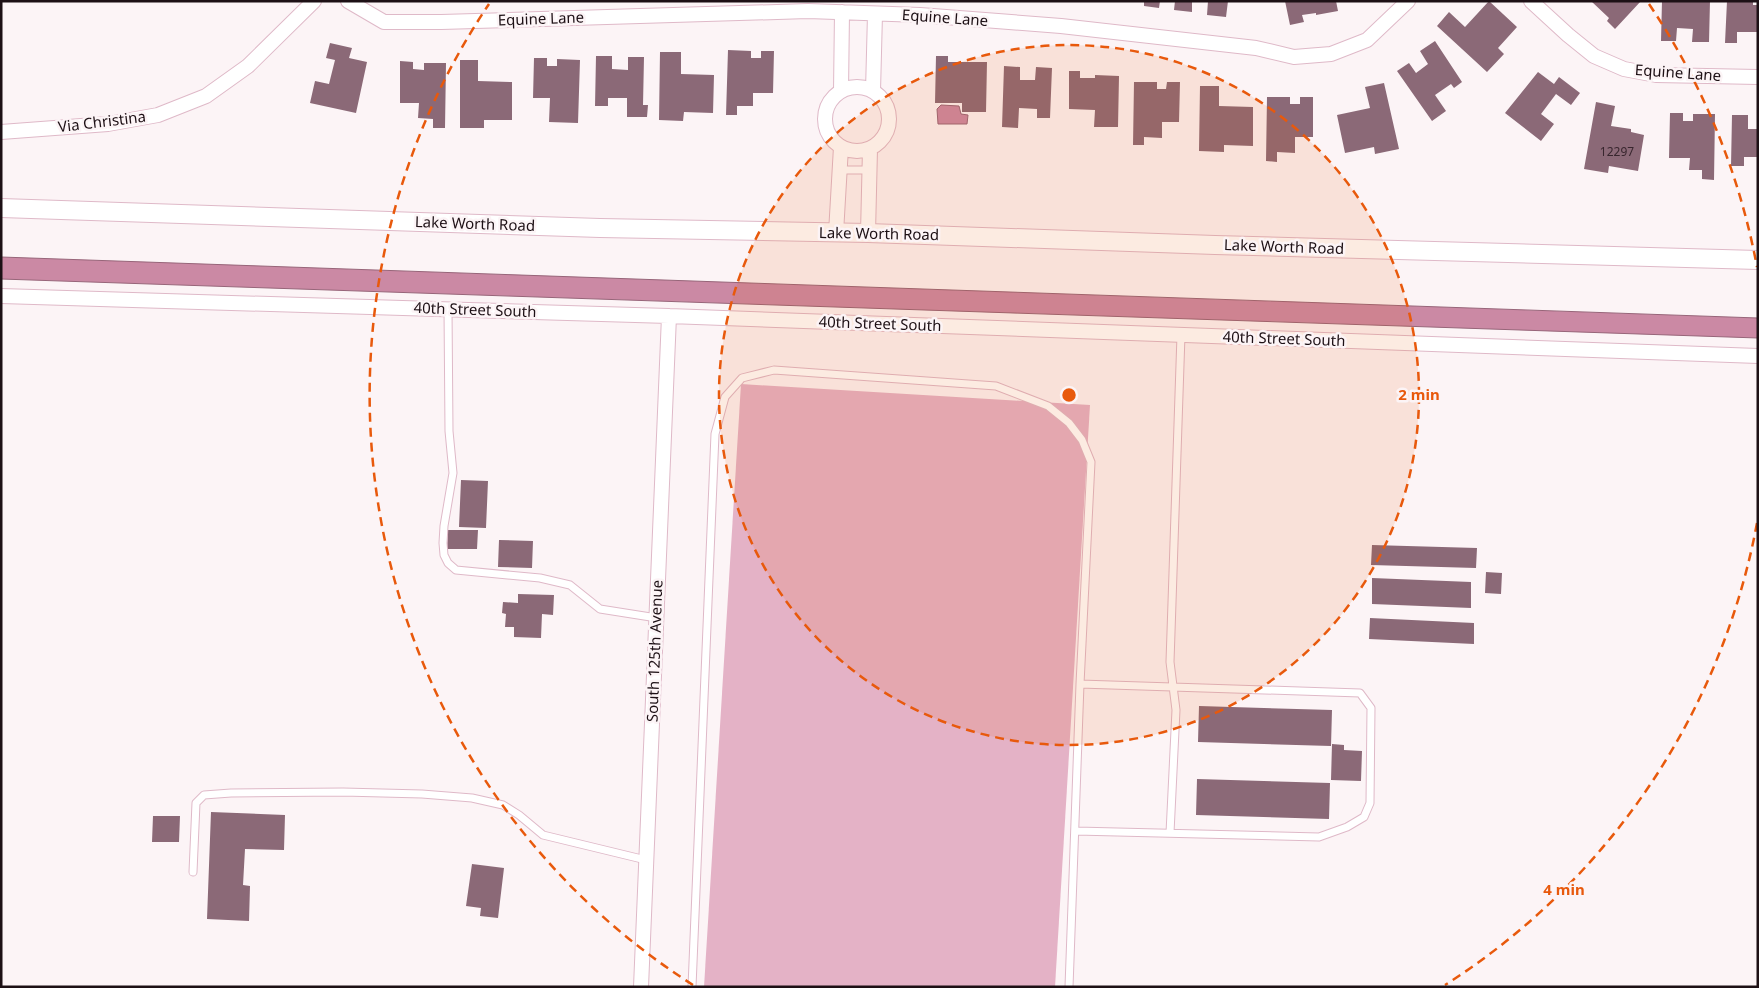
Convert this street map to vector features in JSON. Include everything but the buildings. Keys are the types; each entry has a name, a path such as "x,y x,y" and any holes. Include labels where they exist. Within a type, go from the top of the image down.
{"street":[{"name":"Via Christina","path":"1,132 108,124 158,115 206,96 248,66 314,1"},
{"name":"Equine Lane","path":"348,1 384,22 461,22 808,11 842,12 1061,26 1256,48 1294,57 1332,54 1366,40 1408,1"},
{"name":"Equine Lane","path":"1531,1 1594,56 1624,69 1656,75 1758,77"},
{"path":"842,12 842,91"},
{"path":"873,91 875,14"},
{"path":"852,88 863,88 873,91 884,102 890,116 885,136 870,149 855,151 841,147 827,130 825,119 827,108 833,98 842,91 852,88"},
{"path":"836,233 841,147"},
{"path":"868,233 870,149"},
{"name":"Lake Worth Road","path":"1,208 600,228 868,233 1224,246 1758,260"},
{"name":"40th Street South","path":"1,296 670,316 1758,356"},
{"name":"South 125th Avenue","path":"641,987 670,316"}],"lane":[{"path":"840,170 870,170"},
{"path":"448,310 449,431 453,473 442,543 444,555 448,563 456,570 540,578 570,585 600,609 657,618"},
{"path":"1170,833 1176,710 1170,662 1181,335"},
{"path":"692,987 715,434 726,397 742,378 774,370 996,386 1048,406 1069,423 1082,440 1091,462 1080,684 1069,987"},
{"path":"1076,831 1319,837 1347,827 1364,817 1370,803 1371,708 1360,693 1080,684"},
{"path":"193,872 196,803 204,796 231,793 392,793 488,801 503,805 519,815 543,835 646,860"}],"shaded area":[{"path":"941,105 959,106 961,114 968,115 967,124 938,124 937,109"},
{"path":"1,257 1758,318 1758,338 1,279"},
{"path":"741,384 1090,405 1055,987 704,987"}]}
